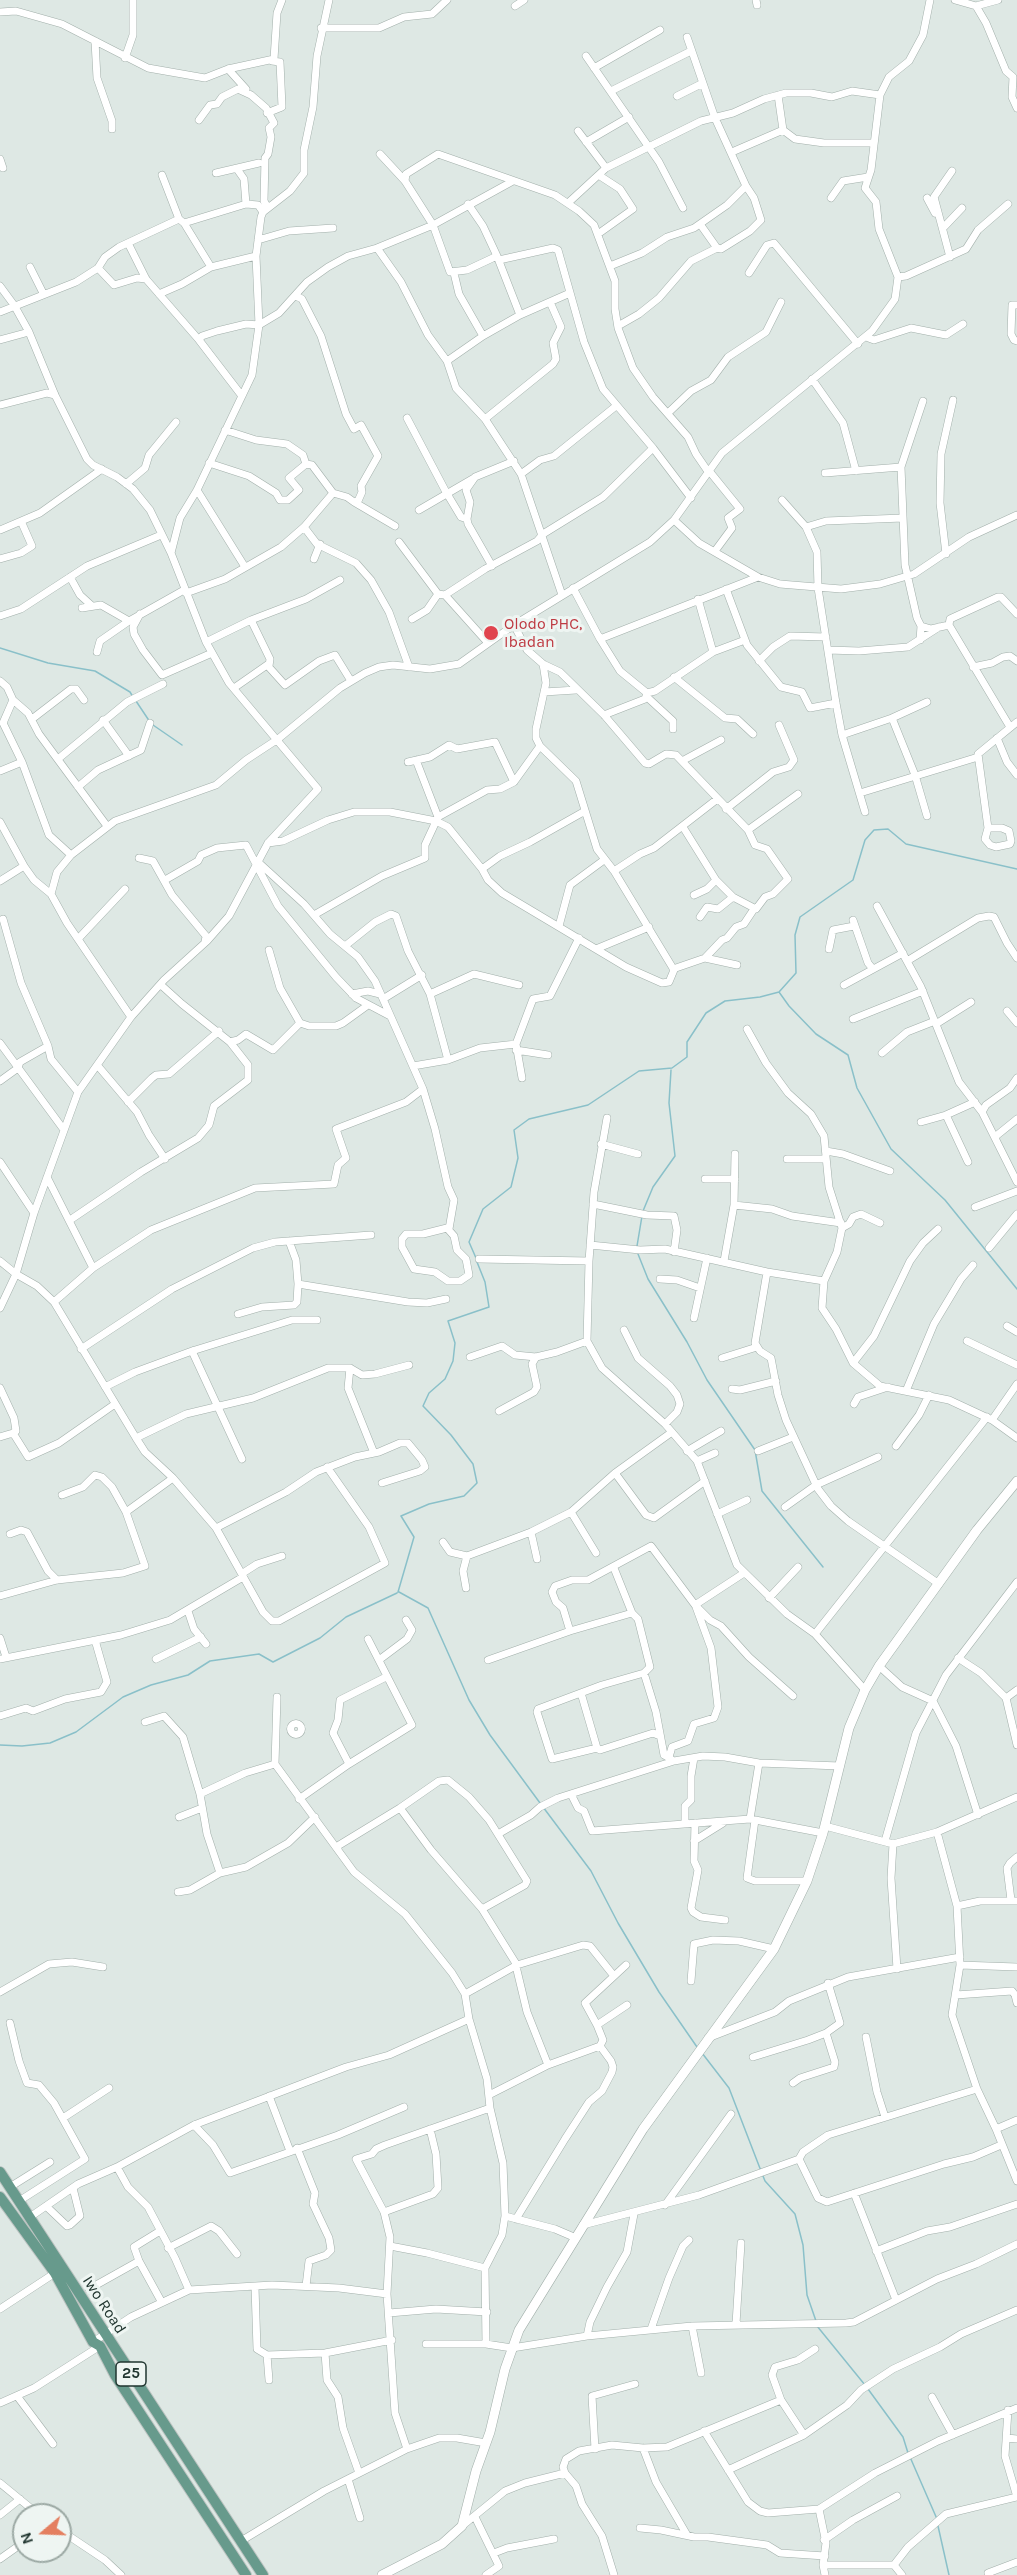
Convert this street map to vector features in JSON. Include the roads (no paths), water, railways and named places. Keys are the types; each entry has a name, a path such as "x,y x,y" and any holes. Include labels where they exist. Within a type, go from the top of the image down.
{"main road":[{"name":"Iwo Road","path":"0,2172 263,2575"},
{"name":"Iwo Road","path":"1,2202 55,2273 115,2375 246,2575"}],"street":[{"path":"125,57 133,35 133,0"},
{"path":"272,61 277,13 282,0"},
{"path":"266,210 290,191 304,173 304,150 313,107 326,0"},
{"path":"321,28 379,28 404,17 432,14 447,0"},
{"path":"515,6 524,0"},
{"path":"51,894 57,872 71,855 115,820 216,785 351,681 379,667 393,665 430,669 459,664 514,625 650,542 674,520 722,453 866,337 895,299 898,277 879,229 876,202 865,188 880,94 889,77 909,62 923,35 930,0"},
{"path":"955,0 976,6 998,0"},
{"path":"976,6 986,23 1006,71 1013,76 1012,96 1017,108"},
{"path":"0,12 16,11 62,24 148,68 167,73 205,78 228,69 272,61 280,62 282,107 268,114"},
{"path":"594,68 660,30"},
{"path":"618,326 639,314 659,298 691,261 717,248 721,249 750,231 761,220 754,198 746,186 715,118 687,37"},
{"path":"95,41 97,78 112,121 112,129"},
{"path":"611,91 692,51"},
{"path":"586,56 649,147 683,208"},
{"path":"171,553 180,518 197,489 252,375 259,325 256,256 266,210 264,201 265,158 271,137 269,128 273,122 263,104 249,93 228,69"},
{"path":"677,96 703,83"},
{"path":"199,120 209,106 217,104 222,97 238,89 249,93"},
{"path":"567,203 600,176 606,168 701,121 778,95 811,93 832,97 852,91 880,94"},
{"path":"778,95 783,130 795,139 824,143 873,143"},
{"path":"586,142 629,117"},
{"path":"732,152 783,130"},
{"path":"578,131 606,168"},
{"path":"380,154 405,181 433,225 450,272 467,270 498,258 556,248 584,342 603,389 653,448 691,498"},
{"path":"405,181 406,174 438,154 555,195 594,225 615,281 615,309 618,326 638,377 688,436 696,454 740,509 728,518 732,528 715,551"},
{"path":"0,159 3,168"},
{"path":"216,173 259,164"},
{"path":"237,170 244,179 246,204"},
{"path":"950,257 934,197 952,171"},
{"path":"162,175 182,221 211,267"},
{"path":"598,234 633,209 620,189 600,176"},
{"path":"831,198 843,181 868,177"},
{"path":"199,340 202,336 217,331 246,324 259,325 279,313 307,282 328,267 348,256 377,248 433,225 468,204 513,182"},
{"path":"610,266 642,253 667,237 700,224 727,205 746,186"},
{"path":"927,198 943,225"},
{"path":"0,312 42,293 68,285 98,268 105,257 128,243 182,221 246,204 258,205 266,210"},
{"path":"468,204 483,226 498,258 520,315"},
{"path":"898,277 906,276 966,249 978,230 1008,204"},
{"path":"943,225 962,208"},
{"path":"700,224 717,248"},
{"path":"258,240 289,231 333,228"},
{"path":"128,243 146,279 199,340 242,396"},
{"path":"748,273 768,245 774,243 858,344"},
{"path":"377,248 402,282 428,334 447,361 456,388 484,420 521,474 562,595"},
{"path":"159,294 211,267 256,256"},
{"path":"30,267 42,293"},
{"path":"98,268 114,285 137,278 146,279"},
{"path":"454,273 459,294 483,336"},
{"path":"0,286 29,332 55,395 87,459 93,465 126,484 150,510 171,553 185,592 212,653 234,688 318,789 268,843 229,916 164,980 131,1017 78,1092 34,1213 16,1274 0,1308"},
{"path":"447,361 483,336 520,315 570,293"},
{"path":"296,296 302,299 321,336 346,414 354,429 361,425 378,456 361,486 358,501 354,502"},
{"path":"484,420 553,364 556,359 554,343 561,327 550,302"},
{"path":"668,413 691,391 711,380 728,357 766,332 781,302"},
{"path":"1017,305 1012,305 1011,334 1017,341"},
{"path":"866,337 874,340 916,328 946,335 963,324"},
{"path":"0,340 29,332"},
{"path":"812,379 843,423 856,471"},
{"path":"0,405 47,393 55,395"},
{"path":"946,554 940,504 940,474 941,454 953,400"},
{"path":"920,640 921,626 907,576 901,467 923,401"},
{"path":"521,474 540,460 554,456 616,406"},
{"path":"406,418 461,517 467,519"},
{"path":"126,484 145,468 149,455 176,422"},
{"path":"225,430 256,440 287,444 303,455 306,464"},
{"path":"412,619 427,610 442,595 537,541 543,534 603,497 653,448"},
{"path":"419,510 446,492 475,477 514,461"},
{"path":"209,463 249,477 276,493 280,500 288,500 299,490 289,478 306,464 312,465 333,493 347,497 394,526"},
{"path":"825,473 901,467"},
{"path":"0,530 40,513 102,469"},
{"path":"475,477 466,490 470,502 467,519 492,566"},
{"path":"197,489 246,567"},
{"path":"97,652 100,641 140,614 185,592 225,579 281,546 304,528 333,493"},
{"path":"782,500 806,527 817,552 818,588 836,703 842,735 865,812"},
{"path":"674,520 699,543 758,577 780,584 841,589 907,576 946,554 969,537 1017,515"},
{"path":"806,527 826,521 903,518"},
{"path":"0,559 31,548 21,521"},
{"path":"304,528 317,544 356,563 371,580 389,612 409,667"},
{"path":"0,616 21,609 87,566 161,535"},
{"path":"399,542 442,595 488,643"},
{"path":"314,560 320,544"},
{"path":"70,577 80,595 91,605"},
{"path":"600,639 758,577"},
{"path":"206,642 251,620 306,599 340,580"},
{"path":"573,588 620,671 673,721 673,729"},
{"path":"726,589 745,640 781,687 802,692 810,708 836,703"},
{"path":"1010,727 949,625 950,619 998,597 1001,597 1017,614"},
{"path":"698,599 713,652"},
{"path":"82,608 101,605 128,622 143,650 162,675 212,653"},
{"path":"133,629 140,614"},
{"path":"251,620 270,659 269,666"},
{"path":"514,625 527,650 543,664 560,672 604,715 645,763 649,764 671,754 676,755 716,800 747,830 755,845 767,849 788,879 754,909 744,924 736,927 705,958 673,969"},
{"path":"921,626 931,628 949,625"},
{"path":"828,650 859,651 908,647 939,627"},
{"path":"759,661 772,647 790,636 826,637"},
{"path":"604,715 655,691 713,652 745,640"},
{"path":"234,688 264,665 269,666 285,685 319,662 336,655 351,681"},
{"path":"973,667 1010,656 1017,661"},
{"path":"268,843 283,841 328,820 354,812 390,812 437,819 448,827 482,869 488,880 502,893 626,967 662,983 669,982 674,973 673,969 614,871 597,849 576,781 540,746 536,729 546,683 543,664"},
{"path":"674,677 725,718 737,719 753,734"},
{"path":"0,681 7,687 13,700 22,705 39,734 107,826"},
{"path":"58,759 127,702 163,684"},
{"path":"32,719 71,689 76,689 84,700"},
{"path":"544,692 576,690"},
{"path":"13,700 3,723 22,762 49,835 71,855"},
{"path":"842,735 892,718 927,702"},
{"path":"892,718 915,775 927,816"},
{"path":"103,720 129,756"},
{"path":"988,828 1002,828 1009,831 1013,843 990,845 986,840 988,828 978,757 979,752 1017,722"},
{"path":"78,787 98,770 141,750 150,723"},
{"path":"726,809 773,772 789,766 794,760 779,725"},
{"path":"997,738 1017,775"},
{"path":"682,761 721,740"},
{"path":"408,762 430,758 448,745 457,749 495,742 514,782"},
{"path":"314,915 382,876 422,860 424,845 437,819 487,790 500,789 514,782 540,746"},
{"path":"860,793 978,757"},
{"path":"416,760 437,819"},
{"path":"0,771 22,762"},
{"path":"747,830 798,794"},
{"path":"614,871 683,827 716,800"},
{"path":"482,869 500,856 585,811"},
{"path":"0,822 24,866 34,880 51,894 78,939 131,1017"},
{"path":"683,827 716,880 733,897 754,909"},
{"path":"165,880 198,861 201,855 217,849 246,845 278,906 352,994 390,1016"},
{"path":"139,858 151,859 172,895 206,936 205,942"},
{"path":"560,926 570,885 604,860"},
{"path":"257,864 314,915 367,968 423,1089 435,1129 448,1187 454,1200 449,1228 457,1250 466,1259 469,1275 460,1281 448,1281 435,1272 414,1269 402,1247 403,1236 449,1228"},
{"path":"0,880 24,866"},
{"path":"694,895 707,889 716,880"},
{"path":"78,939 125,890"},
{"path":"700,917 707,908 718,909 733,897"},
{"path":"877,906 922,991 959,1082 982,1112 996,1136 1017,1182"},
{"path":"345,946 362,931 391,914 396,916 408,951 430,994 448,1060"},
{"path":"907,961 978,918 989,916 994,917 1017,958"},
{"path":"3,919 21,983 48,1046 51,1059 78,1092"},
{"path":"829,949 833,930 854,923 868,963 873,969"},
{"path":"596,949 649,927"},
{"path":"522,1078 516,1047 533,999 551,993 579,938"},
{"path":"269,950 280,988 300,1023 309,1026 336,1026 368,1005"},
{"path":"844,985 903,953"},
{"path":"705,958 737,965"},
{"path":"430,994 474,974 519,985"},
{"path":"381,997 422,975"},
{"path":"70,1220 141,1172 198,1138 209,1125 214,1106 248,1080 249,1065 230,1042 161,985"},
{"path":"352,994 368,991 381,997"},
{"path":"853,1019 922,991"},
{"path":"882,1053 907,1032 936,1023 971,1002"},
{"path":"1007,1011 1017,1023"},
{"path":"230,1042 246,1034 273,1050 300,1023"},
{"path":"747,1029 766,1063 788,1093 811,1114 824,1136 830,1187 841,1226 837,1252 824,1281 822,1308 836,1329 853,1364 880,1386 949,1400 989,1419 1017,1438"},
{"path":"128,1102 152,1078 170,1074 219,1031"},
{"path":"0,1043 64,1130"},
{"path":"0,1081 18,1068 20,1062 48,1046"},
{"path":"413,1066 448,1060 480,1048 516,1047 548,1055"},
{"path":"98,1066 137,1112 165,1159"},
{"path":"982,1112 986,1105 1010,1088 1017,1078"},
{"path":"54,1302 93,1268 151,1230 239,1194 272,1186 334,1184 338,1165 346,1158 336,1129 406,1102 423,1089"},
{"path":"921,1122 946,1115 975,1102"},
{"path":"946,1115 968,1162"},
{"path":"607,1118 593,1204 587,1341 602,1368 665,1424 698,1461 732,1556 744,1573 769,1598 815,1634 865,1690"},
{"path":"996,1136 1017,1119"},
{"path":"601,1144 638,1154"},
{"path":"724,1261 734,1205 735,1154"},
{"path":"787,1159 843,1154 890,1171"},
{"path":"0,1162 34,1213"},
{"path":"47,1177 93,1268"},
{"path":"705,1179 735,1179"},
{"path":"975,1207 1017,1191"},
{"path":"593,1204 647,1215 674,1216 677,1230 674,1252"},
{"path":"734,1205 772,1209 792,1216 841,1226 849,1224 853,1217 861,1214 880,1223"},
{"path":"989,1248 1017,1214"},
{"path":"853,1364 874,1336 910,1261 922,1243 938,1229"},
{"path":"81,1349 172,1288 253,1248 290,1241 371,1234"},
{"path":"238,1314 262,1307 294,1305 297,1302 296,1260 290,1241"},
{"path":"590,1245 674,1252 767,1272 824,1281"},
{"path":"694,1318 707,1258"},
{"path":"479,1259 589,1261"},
{"path":"0,1261 54,1302 145,1452 173,1478 216,1528 267,1618 272,1621 279,1622 385,1563 369,1527 327,1467"},
{"path":"906,1391 934,1324 961,1279 973,1265"},
{"path":"767,1272 754,1337 757,1347 771,1358 778,1395 793,1437 816,1485 839,1514 939,1584"},
{"path":"660,1279 677,1280 700,1288"},
{"path":"298,1284 427,1304 446,1299"},
{"path":"105,1388 135,1371 192,1351 292,1320 317,1320"},
{"path":"1007,1326 1017,1332"},
{"path":"624,1330 638,1358 677,1395 680,1404 677,1412 665,1424"},
{"path":"470,1357 502,1346 515,1355 536,1357 587,1341"},
{"path":"967,1341 1017,1365"},
{"path":"722,1358 757,1347"},
{"path":"192,1351 242,1459"},
{"path":"499,1411 534,1392 537,1387 532,1364 536,1357"},
{"path":"136,1438 186,1414 253,1398 328,1368 350,1368 362,1375 410,1365"},
{"path":"350,1368 348,1389 374,1453"},
{"path":"732,1389 740,1390 776,1381"},
{"path":"815,1634 1017,1384"},
{"path":"0,1388 14,1418 16,1431 0,1437"},
{"path":"854,1404 858,1397 888,1388"},
{"path":"896,1446 919,1415 929,1395"},
{"path":"13,1433 21,1450 31,1457 59,1443 115,1404"},
{"path":"687,1451 721,1431"},
{"path":"442,1542 450,1552 467,1556 531,1532 571,1512 615,1473 672,1432"},
{"path":"758,1451 793,1437"},
{"path":"216,1528 286,1492 301,1480 327,1467 400,1443 408,1443 425,1467 420,1471 382,1483"},
{"path":"698,1461 715,1453"},
{"path":"784,1507 816,1485 878,1457"},
{"path":"615,1473 646,1515 654,1518 705,1481"},
{"path":"0,1596 57,1580 123,1573 143,1568 145,1563 126,1512 112,1487 102,1477 95,1475 84,1487 62,1495"},
{"path":"126,1512 173,1478"},
{"path":"462,2526 512,2348 530,2311 643,2129 774,1949 807,1881 824,1829 849,1728 865,1690 879,1666 976,1530 1017,1481"},
{"path":"717,1514 747,1500"},
{"path":"571,1512 596,1553"},
{"path":"10,1534 21,1530 27,1532 48,1571 57,1580"},
{"path":"531,1532 537,1559"},
{"path":"570,1631 563,1608 556,1602 552,1589 572,1580 583,1578 588,1580 614,1568 641,1549 651,1545 695,1605 710,1620 721,1626 749,1657 793,1696"},
{"path":"0,1638 3,1658 146,1629 188,1611 243,1577 243,1573 257,1564 282,1556"},
{"path":"466,1588 463,1571 464,1560 467,1556"},
{"path":"769,1598 798,1567"},
{"path":"614,1568 632,1613 638,1619 651,1667 644,1673 580,1693 538,1709 537,1712 552,1759 597,1748 602,1750 653,1733 660,1736"},
{"path":"695,1605 744,1573"},
{"path":"885,1840 916,1733 946,1675 1017,1582"},
{"path":"671,1759 672,1747 688,1741 694,1724 714,1718 718,1707 712,1677 711,1647 695,1605"},
{"path":"188,1611 194,1629 206,1644"},
{"path":"488,1660 570,1631 632,1613"},
{"path":"379,1660 407,1639 412,1630 406,1620"},
{"path":"156,1659 201,1637"},
{"path":"299,1799 349,1764 412,1725 368,1639"},
{"path":"0,1716 26,1708 33,1711 64,1699 101,1692 107,1682 95,1640"},
{"path":"958,1658 981,1672 1006,1698 1017,1745"},
{"path":"879,1666 902,1687 933,1701 956,1746 978,1815"},
{"path":"644,1673 656,1712 664,1755 671,1759"},
{"path":"349,1764 333,1733 338,1720 340,1700 386,1677"},
{"path":"1006,1698 1017,1690"},
{"path":"580,1693 597,1748"},
{"path":"277,1697 275,1764 354,1872 405,1914 452,1973 465,1994 469,2019 483,2063 490,2108 503,2163 505,2216 502,2235 486,2268 486,2344"},
{"path":"146,1722 164,1716 183,1737 220,1873"},
{"path":"276,1739 291,1732"},
{"path":"498,1834 550,1803 671,1759 725,1757 759,1763 840,1766"},
{"path":"685,1824 685,1806 691,1800 694,1758"},
{"path":"759,1763 747,1878 755,1881 807,1881"},
{"path":"200,1794 245,1773 275,1764"},
{"path":"336,1846 440,1781 448,1780 469,1797 498,1834 526,1882 482,1909"},
{"path":"571,1794 578,1808 584,1811 592,1831 753,1820 824,1829 885,1840 893,1844 937,1832 1017,1797"},
{"path":"179,1817 202,1808"},
{"path":"400,1808 431,1850 482,1909 517,1965 527,2012 548,2065"},
{"path":"178,1892 196,1887 220,1873 246,1867 288,1843 315,1817"},
{"path":"694,1841 726,1821"},
{"path":"695,1823 694,1861 698,1870 691,1908 701,1917 725,1920"},
{"path":"937,1832 957,1906 960,1961 956,1995 951,2006 952,2015 977,2089 1017,2181"},
{"path":"893,1844 891,1878 897,1969"},
{"path":"957,1906 980,1901 1014,1900 1007,1869 1017,1857"},
{"path":"691,1982 694,1944 713,1940 739,1941 774,1949"},
{"path":"465,1994 517,1965 587,1945 614,1976"},
{"path":"706,2040 775,2012 789,2001 828,1983 855,1975 960,1961 1017,1967"},
{"path":"0,1992 49,1964 72,1962 103,1967"},
{"path":"489,2095 548,2065 600,2046 603,2040 585,2003 626,1965"},
{"path":"753,2057 826,2033 841,2021 828,1983"},
{"path":"956,1995 1012,1991 1016,1995 1017,2003"},
{"path":"597,2025 627,2005"},
{"path":"30,2217 73,2188 194,2125 346,2067 389,2055 429,2039 469,2019"},
{"path":"10,2023 27,2083 39,2085 45,2091 63,2118 85,2159 19,2201"},
{"path":"794,2083 800,2078 834,2067 835,2062 826,2033"},
{"path":"866,2037 868,2055 885,2117"},
{"path":"516,2219 565,2139 589,2103 602,2091 612,2072 611,2061 600,2046"},
{"path":"63,2118 109,2088"},
{"path":"584,2225 634,2214 753,2177 799,2159 803,2152 828,2135 977,2089"},
{"path":"268,2096 315,2193 313,2204 331,2250 326,2255 309,2261 306,2286"},
{"path":"194,2125 213,2145 230,2172 338,2135 404,2107"},
{"path":"406,2449 395,2413 392,2340 387,2294 390,2237 384,2212 356,2159 372,2154 376,2149 490,2108"},
{"path":"665,2205 731,2114"},
{"path":"996,2129 1017,2120"},
{"path":"384,2212 433,2194 438,2188 436,2154 430,2129"},
{"path":"799,2159 821,2200 834,2201 973,2157 1001,2145"},
{"path":"10,2187 50,2162"},
{"path":"117,2167 128,2187 148,2207 189,2290"},
{"path":"46,2206 67,2226 70,2225 80,2216 73,2188"},
{"path":"854,2193 896,2300"},
{"path":"876,2251 927,2231 960,2224 1017,2204"},
{"path":"587,2336 590,2322 627,2252 634,2214"},
{"path":"505,2216 555,2229 576,2238"},
{"path":"168,2248 212,2226 219,2231 237,2254"},
{"path":"160,2231 135,2245 139,2260 161,2301"},
{"path":"651,2329 669,2278 689,2240"},
{"path":"736,2324 741,2243"},
{"path":"426,2344 486,2344 512,2348 651,2329 736,2324 854,2322 1017,2244"},
{"path":"390,2246 486,2268"},
{"path":"89,2289 139,2260"},
{"path":"1,2308 55,2273"},
{"path":"0,2403 34,2388 131,2317 161,2301 189,2290 306,2286 387,2294"},
{"path":"255,2287 257,2349 267,2355 325,2353 392,2340"},
{"path":"389,2313 436,2309 487,2312"},
{"path":"728,2470 804,2435 847,2404 861,2390 893,2369 940,2348 961,2334 1017,2310"},
{"path":"693,2326 701,2373"},
{"path":"804,2435 781,2400 773,2382 773,2370 778,2365 798,2360 815,2349"},
{"path":"325,2353 327,2380 336,2393 343,2428 359,2473"},
{"path":"267,2355 269,2380"},
{"path":"595,2449 592,2428 592,2396 634,2384"},
{"path":"17,2396 53,2444"},
{"path":"932,2397 953,2434"},
{"path":"614,2575 602,2536 582,2504 576,2486 565,2473 563,2467 568,2457 579,2451 612,2445 643,2448 667,2446 781,2400"},
{"path":"704,2431 748,2502 760,2511 768,2513 819,2509 875,2473 953,2434 1017,2408"},
{"path":"894,2565 908,2547 946,2514 1017,2497 1005,2456 1008,2410"},
{"path":"241,2541 348,2479 406,2449 439,2438 457,2438 486,2443"},
{"path":"1007,2438 1017,2439"},
{"path":"643,2448 656,2482 687,2535"},
{"path":"382,2575 397,2572 442,2544 505,2491 525,2482 565,2473"},
{"path":"348,2479 360,2518"},
{"path":"0,2482 25,2503"},
{"path":"824,2540 897,2496"},
{"path":"0,2515 20,2499"},
{"path":"819,2509 824,2540 825,2575"},
{"path":"475,2517 499,2566 486,2575"},
{"path":"640,2528 767,2545 780,2553 825,2556"},
{"path":"72,2538 121,2575"},
{"path":"494,2553 507,2548 554,2539"},
{"path":"988,2573 1017,2562"},
{"path":"823,2565 894,2565"},
{"path":"894,2565 902,2575"}],"waterway":[{"path":"0,648 48,663 95,671 130,692 133,697"},
{"path":"136,701 150,722"},
{"path":"153,725 182,745"},
{"path":"476,1258 469,1242 483,1209 511,1187 518,1158 514,1130 529,1119 588,1105 639,1071 672,1068 687,1057 687,1042 706,1013 725,1001 760,997 779,992 796,973 795,935 800,917 853,880 865,840 874,830 888,829 906,844 1017,869"},
{"path":"779,992 816,1034 848,1055 857,1088 891,1149 945,1200 1017,1289"},
{"path":"643,1211 653,1187 675,1156 669,1103 671,1070"},
{"path":"637,1246 642,1216"},
{"path":"638,1254 648,1279 687,1342 707,1380 755,1450 762,1491 823,1567"},
{"path":"398,1592 414,1537 401,1516 429,1504 464,1496 477,1483 473,1464 451,1435 423,1406 429,1393 445,1379 453,1361 455,1343 448,1321 489,1307 485,1282 477,1262"},
{"path":"399,1592 428,1608 469,1700 490,1735 540,1803"},
{"path":"0,1745 22,1746 50,1743 76,1732 123,1697 151,1685 188,1675 210,1661 259,1654 273,1662 320,1638 346,1617 397,1593"},
{"path":"543,1807 591,1871 618,1923 659,1992 697,2047"},
{"path":"702,2053 729,2088 761,2171"},
{"path":"763,2176 795,2214 803,2245 807,2295 816,2321"},
{"path":"817,2326 865,2385"},
{"path":"868,2389 903,2437 908,2453"},
{"path":"910,2457 937,2519"},
{"path":"938,2526 949,2575"}],"place":[{"name":"Olodo PHC, Ibadan","path":"491,633"}]}
